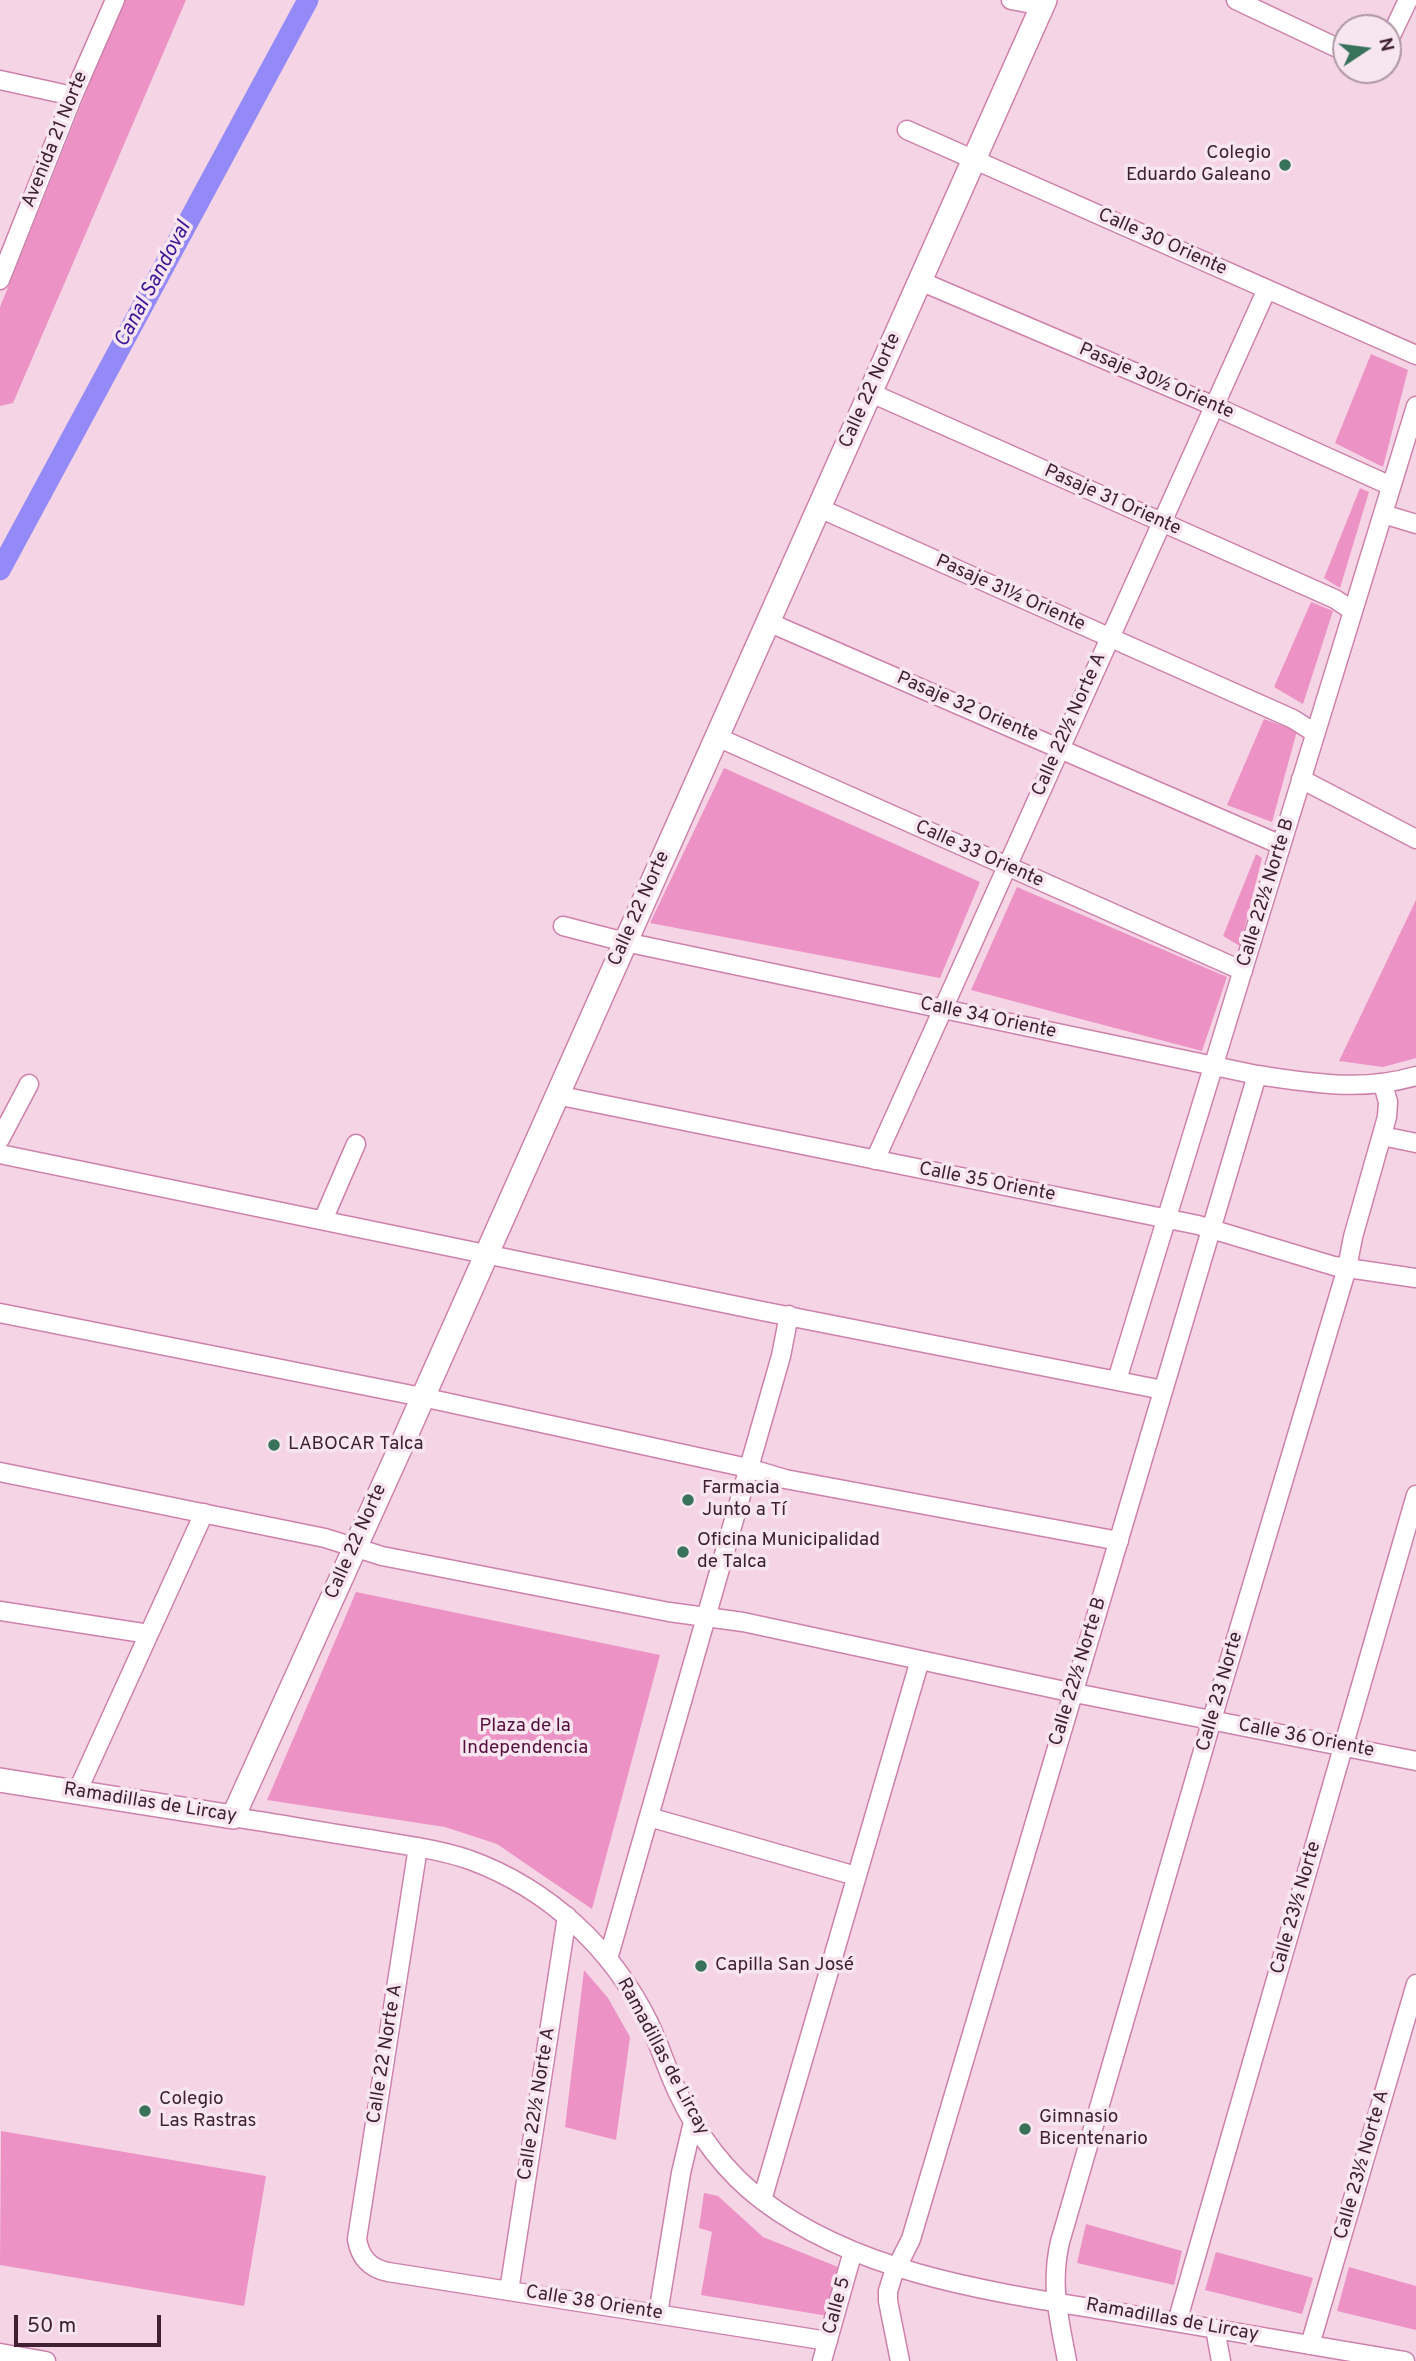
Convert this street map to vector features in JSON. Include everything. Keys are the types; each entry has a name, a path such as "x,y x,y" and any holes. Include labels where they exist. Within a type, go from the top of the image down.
{"street":[{"name":"Avenida 21 Norte","path":"0,280 4,262 115,0"},
{"path":"1012,0 1044,3"},
{"path":"1236,0 1332,45"},
{"name":"Calle 22 Norte","path":"233,1817 1044,3"},
{"path":"0,80 73,96"},
{"name":"Calle 30 Oriente","path":"908,131 1416,355"},
{"name":"Pasaje 30½ Oriente","path":"920,281 1214,406 1391,486"},
{"name":"Calle 22½ Norte A","path":"875,1160 1267,289"},
{"name":"Pasaje 31 Oriente","path":"871,393 1335,599 1353,611"},
{"name":"Calle 22½ Norte B","path":"1117,1380 1416,405"},
{"name":"Pasaje 31½ Oriente","path":"819,508 1293,719 1315,733"},
{"path":"1383,514 1416,524"},
{"name":"Pasaje 32 Oriente","path":"768,622 1281,845"},
{"name":"Calle 33 Oriente","path":"717,737 1242,971"},
{"path":"1301,779 1416,839"},
{"name":"Calle 34 Oriente","path":"563,926 625,942 1257,1075 1338,1086 1383,1084 1416,1076"},
{"name":"Calle 22½ Norte B","path":"897,2268 911,2239 1257,1075"},
{"path":"0,1139 29,1084"},
{"name":"Calle 23 Norte","path":"1067,2361 1056,2302 1055,2271 1060,2242 1347,1268 1388,1110 1383,1084"},
{"name":"Calle 35 Oriente","path":"556,1095 1167,1219 1347,1268 1416,1278"},
{"path":"1382,1136 1416,1143"},
{"path":"324,1220 356,1144"},
{"path":"0,1154 762,1311 1164,1390"},
{"path":"0,1313 422,1397 748,1468 785,1479 1119,1541"},
{"path":"608,1959 781,1356 789,1315"},
{"name":"Calle 36 Oriente","path":"0,1472 325,1538 382,1556 669,1612 743,1622 1073,1693 1416,1761"},
{"name":"Calle 23½ Norte","path":"1177,2322 1416,1494"},
{"path":"77,1792 204,1513"},
{"path":"0,1611 149,1634"},
{"path":"762,2200 920,1660"},
{"name":"Ramadillas de Lircay","path":"0,1780 443,1852 490,1868 532,1890 567,1916 608,1959 648,2022 693,2122 724,2164 762,2200 807,2229 853,2251 897,2268 1056,2302 1405,2361"},
{"path":"649,1817 856,1876"},
{"name":"Calle 22 Norte A","path":"364,2259 357,2239 418,1847"},
{"name":"Calle 22½ Norte A","path":"509,2291 567,1916"},
{"name":"Calle 23½ Norte A","path":"1310,2345 1416,1984"},
{"path":"658,2314 681,2174 693,2122"},
{"name":"Calle 5","path":"822,2361 853,2251"},
{"name":"Calle 38 Oriente","path":"364,2259 371,2266 388,2272 828,2341"},
{"path":"897,2268 890,2283 888,2301 900,2361"},
{"path":"1215,2329 1221,2361"},
{"path":"0,2353 46,2361"}],"green space":[{"path":"123,0 186,0 13,403 0,406 0,307"},
{"path":"1371,354 1408,370 1383,467 1335,443"},
{"path":"1360,488 1369,492 1340,588 1324,578"},
{"path":"1311,602 1333,611 1303,704 1274,687"},
{"path":"1264,719 1297,731 1272,822 1227,805"},
{"path":"724,768 980,882 940,978 650,923"},
{"path":"1256,854 1262,858 1240,946 1223,936"},
{"path":"1017,887 1227,977 1202,1051 971,990"},
{"path":"1416,900 1416,1058 1383,1067 1339,1061"},
{"name":"Plaza de la Independencia","path":"356,1592 660,1655 592,1909 497,1844 445,1827 267,1800"},
{"path":"584,1970 608,1998 630,2037 616,2140 565,2127"},
{"path":"1,2131 266,2176 244,2306 0,2265"},
{"path":"704,2193 718,2196 763,2237 838,2267 828,2316 701,2295 712,2232 699,2228"},
{"path":"1086,2224 1182,2251 1174,2285 1077,2263"},
{"path":"1216,2252 1313,2278 1302,2314 1205,2290"},
{"path":"1349,2267 1416,2286 1416,2330 1337,2311"}],"waterway":[{"name":"Canal Sandoval","path":"0,570 308,0"}],"place":[{"name":"Colegio Eduardo Galeano","path":"1285,165"},
{"name":"LABOCAR Talca","path":"274,1445"},
{"name":"Farmacia Junto a Tí","path":"688,1500"},
{"name":"Oficina Municipalidad de Talca","path":"683,1552"},
{"name":"Capilla San José","path":"701,1966"},
{"name":"Colegio Las Rastras","path":"145,2111"},
{"name":"Gimnasio Bicentenario","path":"1025,2129"}]}
